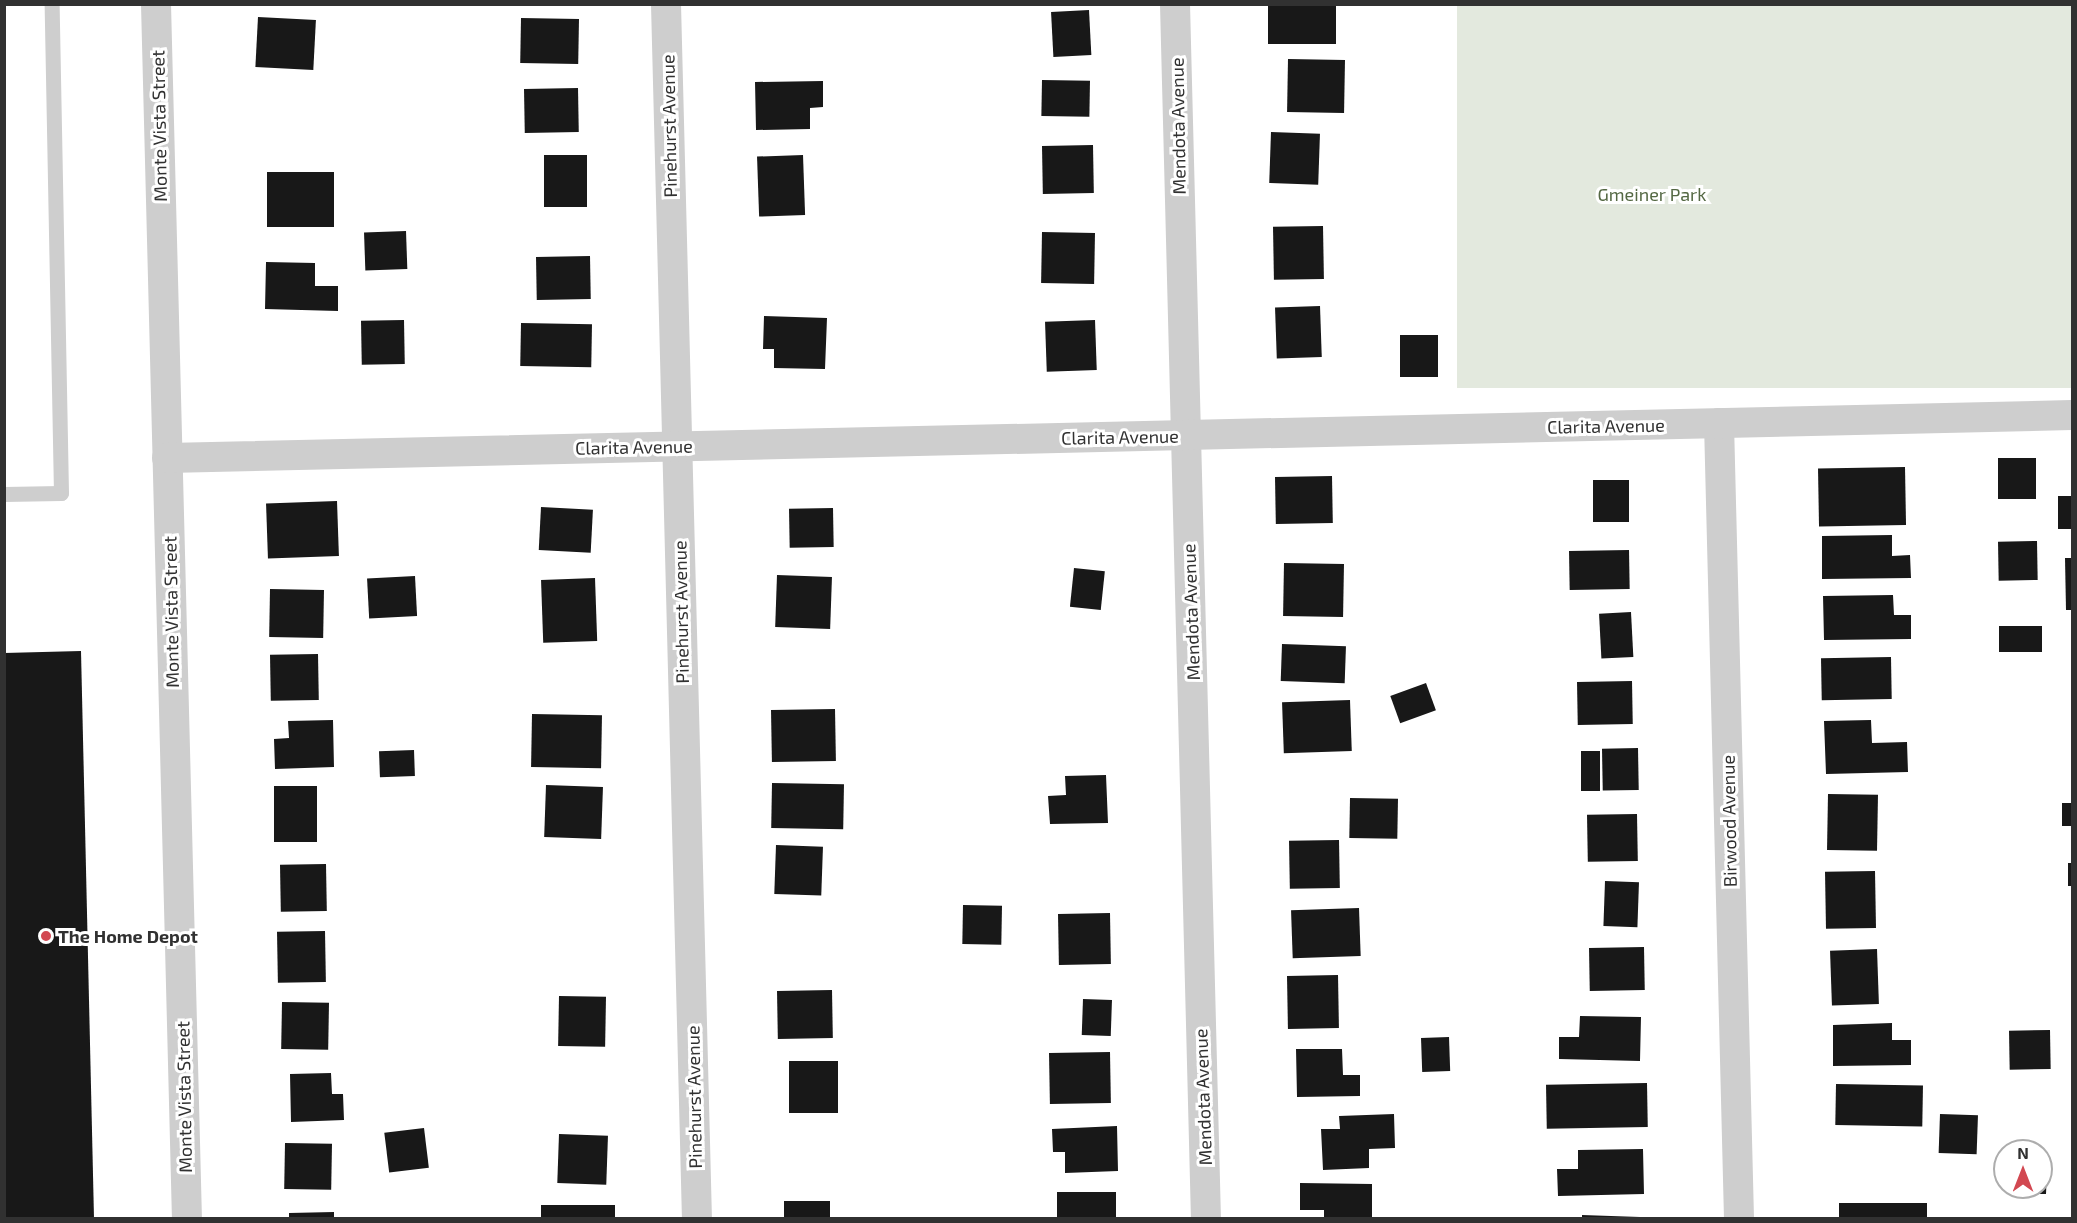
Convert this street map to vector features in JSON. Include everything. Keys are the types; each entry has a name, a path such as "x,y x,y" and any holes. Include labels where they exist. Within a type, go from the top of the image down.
{"street":[{"name":"Monte Vista Street","path":"156,4 187,1218"},
{"name":"Pinehurst Avenue","path":"666,4 697,1218"},
{"name":"Mendota Avenue","path":"1175,4 1206,1218"},
{"name":"Clarita Avenue","path":"167,458 2073,415"},
{"name":"Birwood Avenue","path":"1719,423 1739,1218"}],"lane":[{"path":"4,494 61,493 52,4"}],"green space":[{"name":"Gmeiner Park","path":"1457,5 2072,5 2072,388 1457,388"}],"building":[{"path":"1268,4 1336,4 1336,44 1268,44"},
{"path":"1089,10 1091,55 1053,57 1051,12"},
{"path":"258,17 316,20 313,70 255,67"},
{"path":"521,18 579,19 578,64 520,63"},
{"path":"1288,59 1345,60 1344,113 1287,112"},
{"path":"1042,80 1090,81 1089,117 1041,116"},
{"path":"823,81 823,107 810,108 810,129 756,130 755,82"},
{"path":"578,88 579,132 525,133 524,89"},
{"path":"1271,132 1320,134 1318,185 1269,183"},
{"path":"1093,145 1094,193 1043,194 1042,146"},
{"path":"544,155 587,155 587,207 544,207"},
{"path":"803,155 805,215 759,217 757,157"},
{"path":"267,172 334,172 334,227 267,227"},
{"path":"1323,226 1324,279 1274,280 1273,227"},
{"path":"406,231 407,269 365,270 364,232"},
{"path":"1042,232 1095,233 1094,284 1041,283"},
{"path":"590,256 591,299 537,300 536,257"},
{"path":"266,262 315,263 315,286 338,286 338,311 265,309"},
{"path":"1320,306 1322,357 1277,359 1275,308"},
{"path":"764,316 827,318 825,369 774,368 774,349 763,349"},
{"path":"404,320 405,364 362,365 361,321"},
{"path":"1095,320 1097,370 1047,372 1045,322"},
{"path":"521,323 592,324 591,367 520,366"},
{"path":"1400,335 1438,335 1438,377 1400,377"},
{"path":"1998,458 2036,458 2036,499 1998,499"},
{"path":"1905,467 1906,525 1819,527 1818,469"},
{"path":"1332,476 1333,523 1276,524 1275,477"},
{"path":"1593,480 1629,480 1629,522 1593,522"},
{"path":"2058,496 2072,496 2072,529 2058,529"},
{"path":"337,501 339,556 268,558 266,503"},
{"path":"541,507 593,510 591,553 539,550"},
{"path":"833,508 834,547 790,548 789,509"},
{"path":"1892,535 1892,556 1910,555 1911,578 1822,579 1822,536"},
{"path":"2037,541 2038,580 1999,581 1998,542"},
{"path":"1629,550 1630,589 1570,590 1569,551"},
{"path":"2065,558 2072,558 2072,610 2066,610"},
{"path":"1284,563 1344,564 1343,617 1283,616"},
{"path":"1074,568 1105,571 1101,610 1070,607"},
{"path":"777,575 832,577 830,629 775,627"},
{"path":"415,576 417,616 369,618 367,579"},
{"path":"595,578 597,641 543,643 541,580"},
{"path":"270,589 324,590 323,638 269,637"},
{"path":"1893,595 1894,615 1911,615 1911,639 1824,640 1823,596"},
{"path":"1631,612 1633,657 1601,659 1599,614"},
{"path":"1999,626 2042,626 2042,652 1999,652"},
{"path":"1282,644 1346,646 1345,683 1281,681"},
{"name":"The Home Depot","path":"81,651 94,1218 4,1218 4,653"},
{"path":"318,654 319,700 271,701 270,655"},
{"path":"1891,657 1892,699 1822,700 1821,658"},
{"path":"1632,681 1633,724 1578,725 1577,682"},
{"path":"1426,683 1436,710 1400,723 1390,696"},
{"path":"1350,700 1352,751 1284,753 1282,702"},
{"path":"835,709 836,761 772,762 771,710"},
{"path":"532,714 602,715 601,768 531,767"},
{"path":"333,720 334,767 275,769 274,739 289,738 288,721"},
{"path":"1871,720 1872,743 1907,742 1908,772 1826,774 1824,721"},
{"path":"1638,748 1639,790 1603,791 1602,749"},
{"path":"414,750 415,776 380,777 379,751"},
{"path":"1581,751 1600,751 1600,791 1581,791"},
{"path":"1106,775 1108,823 1050,824 1048,796 1066,795 1065,776"},
{"path":"772,783 844,784 843,829 771,828"},
{"path":"546,785 603,787 601,839 544,837"},
{"path":"274,786 317,786 317,842 274,842"},
{"path":"1828,794 1878,795 1877,851 1827,850"},
{"path":"1350,798 1398,799 1397,839 1349,838"},
{"path":"2062,803 2072,803 2072,826 2062,826"},
{"path":"1637,814 1638,861 1588,862 1587,815"},
{"path":"1339,840 1340,888 1290,889 1289,841"},
{"path":"776,845 823,847 821,896 774,894"},
{"path":"2068,863 2072,863 2072,886 2068,886"},
{"path":"326,864 327,911 281,912 280,865"},
{"path":"1875,871 1876,928 1826,929 1825,872"},
{"path":"1605,881 1639,882 1637,927 1603,926"},
{"path":"963,905 1002,906 1001,945 962,944"},
{"path":"1359,908 1361,956 1293,958 1291,910"},
{"path":"1110,913 1111,964 1059,965 1058,914"},
{"path":"325,931 326,982 278,983 277,932"},
{"path":"1644,947 1645,990 1590,991 1589,948"},
{"path":"1877,949 1879,1004 1832,1006 1830,951"},
{"path":"1338,975 1339,1028 1288,1029 1287,976"},
{"path":"832,990 833,1038 778,1039 777,991"},
{"path":"559,996 606,997 605,1047 558,1046"},
{"path":"1083,999 1112,1000 1111,1036 1082,1035"},
{"path":"282,1002 329,1003 328,1050 281,1049"},
{"path":"1580,1016 1641,1017 1640,1061 1559,1059 1559,1037 1579,1037"},
{"path":"1892,1023 1892,1040 1911,1040 1911,1065 1833,1066 1833,1025"},
{"path":"2050,1030 2051,1069 2010,1070 2009,1031"},
{"path":"1449,1037 1450,1071 1422,1072 1421,1038"},
{"path":"1296,1049 1342,1049 1343,1075 1360,1075 1360,1096 1297,1097"},
{"path":"1110,1052 1111,1103 1050,1104 1049,1053"},
{"path":"789,1061 838,1061 838,1113 789,1113"},
{"path":"331,1073 332,1094 343,1094 344,1120 291,1122 290,1074"},
{"path":"1647,1083 1648,1127 1547,1129 1546,1085"},
{"path":"1836,1084 1923,1086 1922,1127 1835,1125"},
{"path":"1394,1114 1395,1148 1369,1149 1369,1168 1323,1170 1321,1129 1340,1129 1339,1116"},
{"path":"1940,1114 1978,1115 1977,1154 1939,1153"},
{"path":"1117,1126 1118,1171 1065,1173 1065,1152 1053,1152 1052,1129"},
{"path":"424,1128 429,1168 389,1173 384,1133"},
{"path":"559,1134 608,1136 606,1185 557,1183"},
{"path":"285,1143 332,1144 331,1190 284,1189"},
{"path":"1643,1149 1644,1194 1558,1196 1557,1169 1578,1169 1578,1150"},
{"path":"1300,1183 1372,1184 1372,1218 1324,1218 1324,1210 1300,1210"},
{"path":"1057,1192 1116,1192 1116,1218 1057,1218"},
{"path":"784,1201 830,1201 830,1218 784,1218"},
{"path":"1839,1203 1927,1203 1927,1218 1839,1218"},
{"path":"541,1205 615,1205 615,1218 541,1218"},
{"path":"334,1212 334,1218 289,1218 289,1213"},
{"path":"1582,1215 1640,1217 1640,1218 1582,1218"}],"place":[{"name":"The Home Depot","path":"46,936"}]}
